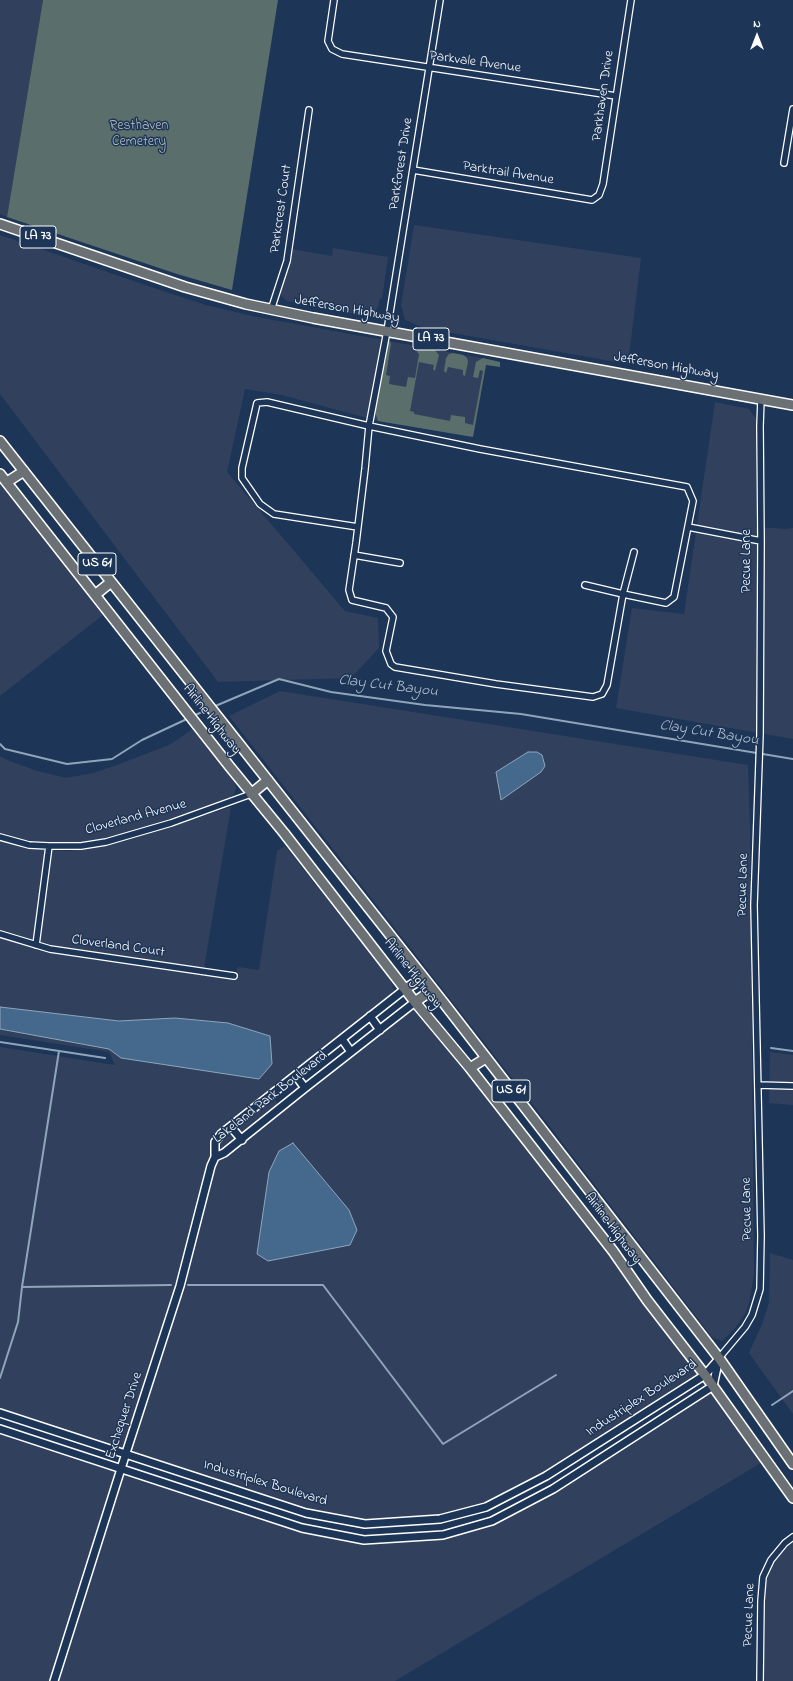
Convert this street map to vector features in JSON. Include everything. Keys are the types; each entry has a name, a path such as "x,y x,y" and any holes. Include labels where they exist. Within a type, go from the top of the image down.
{"main road":[{"name":"Jefferson Highway","path":"0,224 185,286 271,310 793,405"},
{"name":"Airline Highway","path":"0,441 486,1058 719,1358 793,1464"},
{"path":"7,482 24,471"},
{"name":"Airline Highway","path":"0,474 613,1251 647,1300 705,1375 793,1498"},
{"path":"95,594 111,582"},
{"path":"251,794 268,780"},
{"path":"405,989 422,978"},
{"path":"416,1002 432,990"},
{"path":"470,1068 486,1058"}],"street":[{"name":"Parkvale Avenue","path":"334,0 328,41 332,49 342,54 429,69 616,96"},
{"name":"Parkforest Drive","path":"440,0 388,331 369,426 365,470 349,590 352,600 386,608 392,617 386,651 392,666 496,684 593,697 602,694 607,685 623,594"},
{"name":"Parkhaven Drive","path":"599,195 603,184 631,0"},
{"path":"784,163 793,109"},
{"name":"Parkcrest Court","path":"271,310 286,261 309,110"},
{"name":"Parktrail Avenue","path":"413,170 592,200 599,195"},
{"name":"Pecue Lane","path":"719,1358 745,1327 757,1301 760,1289 754,905 760,734 760,426 762,399"},
{"path":"358,527 274,514 260,504 242,478 242,468 257,404 267,402 369,426 480,449 687,487 693,501 674,597 666,603 585,585"},
{"path":"688,527 761,541"},
{"path":"623,594 634,552"},
{"path":"354,555 400,563"},
{"name":"Cloverland Avenue","path":"0,837 29,844 49,846 81,846 106,842 171,823 251,794"},
{"path":"36,945 49,846"},
{"name":"Cloverland Court","path":"0,934 50,949 234,976"},
{"name":"Lakeland Park Boulevard","path":"405,989 214,1142 215,1157 224,1154 305,1088 416,1002"},
{"path":"370,1016 380,1030"},
{"path":"342,1039 351,1052"},
{"path":"296,1076 305,1088"},
{"path":"758,1085 793,1086"},
{"path":"231,1127 242,1140"},
{"name":"Exchequer Drive","path":"54,1681 180,1286 211,1166 215,1157"},
{"name":"Industriplex Boulevard","path":"0,1413 306,1513 365,1524 440,1520 486,1507 546,1476 705,1375 719,1358"},
{"name":"Industriplex Boulevard","path":"0,1429 302,1528 364,1540 443,1535 492,1521 553,1489 713,1386 719,1358"},
{"name":"Pecue Lane","path":"760,1681 761,1602 763,1578 771,1560 793,1537"}],"shaded area":[{"path":"0,0 43,0 7,217 0,214"},
{"path":"414,225 641,258 628,364 424,328 405,320 401,305"},
{"path":"0,235 206,305 252,316 487,359 473,437 378,421 282,395 245,389 227,472 345,611 378,618 379,648 351,678 218,682 0,394"},
{"path":"333,248 388,257 382,299 380,298 378,307 374,313 360,315 287,301 281,296 281,290 279,289 291,249 332,256"},
{"path":"715,402 749,409 756,419 756,527 793,528 793,739 616,708 632,608 684,614"},
{"path":"0,484 103,615 0,696"},
{"path":"280,691 748,765 750,828 754,1275 749,1303 745,1314 735,1328 722,1341 712,1337 537,1110 229,716"},
{"path":"193,729 235,783 236,788 234,794 226,801 116,836 94,841 68,843 21,840 19,846 44,850 69,851 89,849 128,840 231,807 204,968 236,973 238,967 259,970 277,851 285,846 390,979 394,990 389,997 269,1091 281,1108 415,1002 705,1375 546,1476 486,1507 440,1519 376,1523 306,1513 0,1413 0,1047 115,1065 109,1052 0,1035 0,756 37,771 66,778 93,773 169,745"},
{"path":"528,752 537,752 542,755 545,766 541,772 501,800 496,772"},
{"path":"0,1007 119,1021 175,1018 228,1023 270,1036 272,1064 259,1079 121,1058 109,1049 0,1029"},
{"path":"770,1052 793,1055 793,1105 769,1103"},
{"path":"293,1143 349,1210 357,1230 350,1245 268,1261 257,1254 269,1172 279,1151"},
{"path":"770,1253 793,1260 793,1414 749,1353 762,1324 769,1303"},
{"path":"713,1386 766,1460 395,1681 0,1681 0,1429 302,1528 364,1540 443,1535 492,1521 553,1489"},
{"path":"793,1542 793,1681 764,1681 764,1599 766,1581 775,1559"}],"green space":[{"name":"Resthaven Cemetery","path":"43,0 278,0 232,290 177,274 7,217"},
{"path":"390,341 391,344 386,375 390,376 389,384 406,387 408,377 415,378 419,354 417,352 419,347 434,349 439,355 435,371 433,369 434,365 419,362 410,411 414,412 414,414 450,421 451,415 465,417 465,423 473,425 483,371 480,370 478,378 473,377 476,362 483,358 500,362 500,367 486,365 473,437 378,421 375,412 381,374 385,363 388,343"},
{"path":"453,353 463,355 467,358 468,362 465,376 463,375 463,370 448,367 446,373 444,371 446,358 449,354"}],"waterway":[{"name":"Clay Cut Bayou","path":"213,707 279,679 331,692 425,705 521,714 793,759"},
{"name":"Clay Cut Bayou","path":"193,716 209,709"},
{"name":"Clay Cut Bayou","path":"0,744 5,749 67,764 112,759 142,740 189,718"},
{"path":"0,1042 105,1058"},
{"path":"771,1048 793,1051"},
{"path":"59,1051 22,1287 171,1285"},
{"path":"188,1285 323,1285 443,1444 556,1375"},
{"path":"0,1378 18,1322 22,1287"},
{"path":"772,1405 793,1391"}]}
